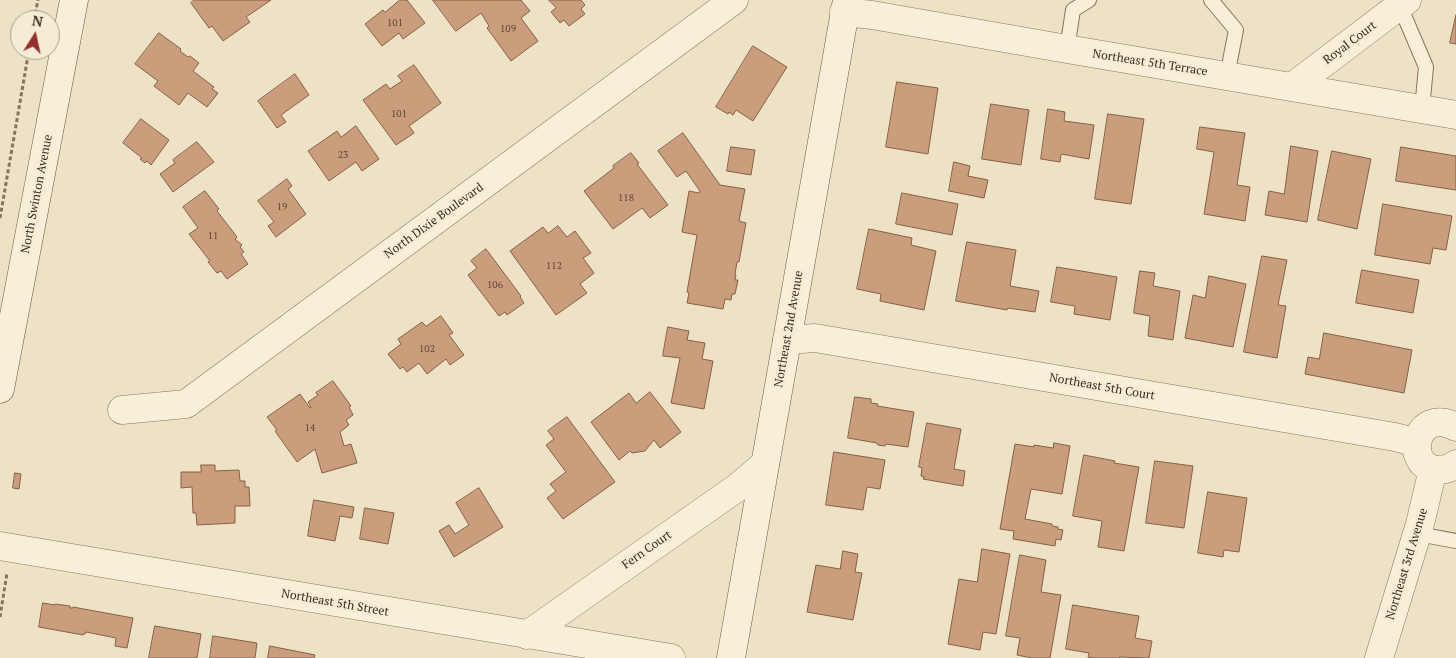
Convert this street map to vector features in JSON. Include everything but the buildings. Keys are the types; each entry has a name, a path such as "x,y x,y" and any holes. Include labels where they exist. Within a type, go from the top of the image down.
{"street":[{"name":"North Swinton Avenue","path":"0,388 3,357 74,0"},
{"name":"North Dixie Boulevard","path":"122,410 186,404 734,0"},
{"name":"Royal Court","path":"1292,87 1404,3"},
{"name":"Northeast 5th Terrace","path":"846,6 872,14 1067,50 1456,115"},
{"name":"Northeast 2nd Avenue","path":"731,658 846,6"},
{"name":"Northeast 5th Court","path":"787,340 815,338 1385,435 1417,443"},
{"path":"1417,443 1417,438 1422,430 1429,424 1453,419"},
{"name":"Northeast 3rd Avenue","path":"1379,658 1418,534 1444,467 1424,464 1416,448 1417,443"},
{"name":"Fern Court","path":"527,635 738,486 765,464"},
{"name":"Northeast 5th Street","path":"6,547 671,658"}],"lane":[{"path":"1067,50 1074,10 1089,0"},
{"path":"1211,0 1236,30 1227,76"},
{"path":"1404,3 1426,66 1422,109"},
{"path":"1418,534 1456,541"}],"path":[{"path":"0,218 27,60"},
{"path":"0,617 6,547"}]}
